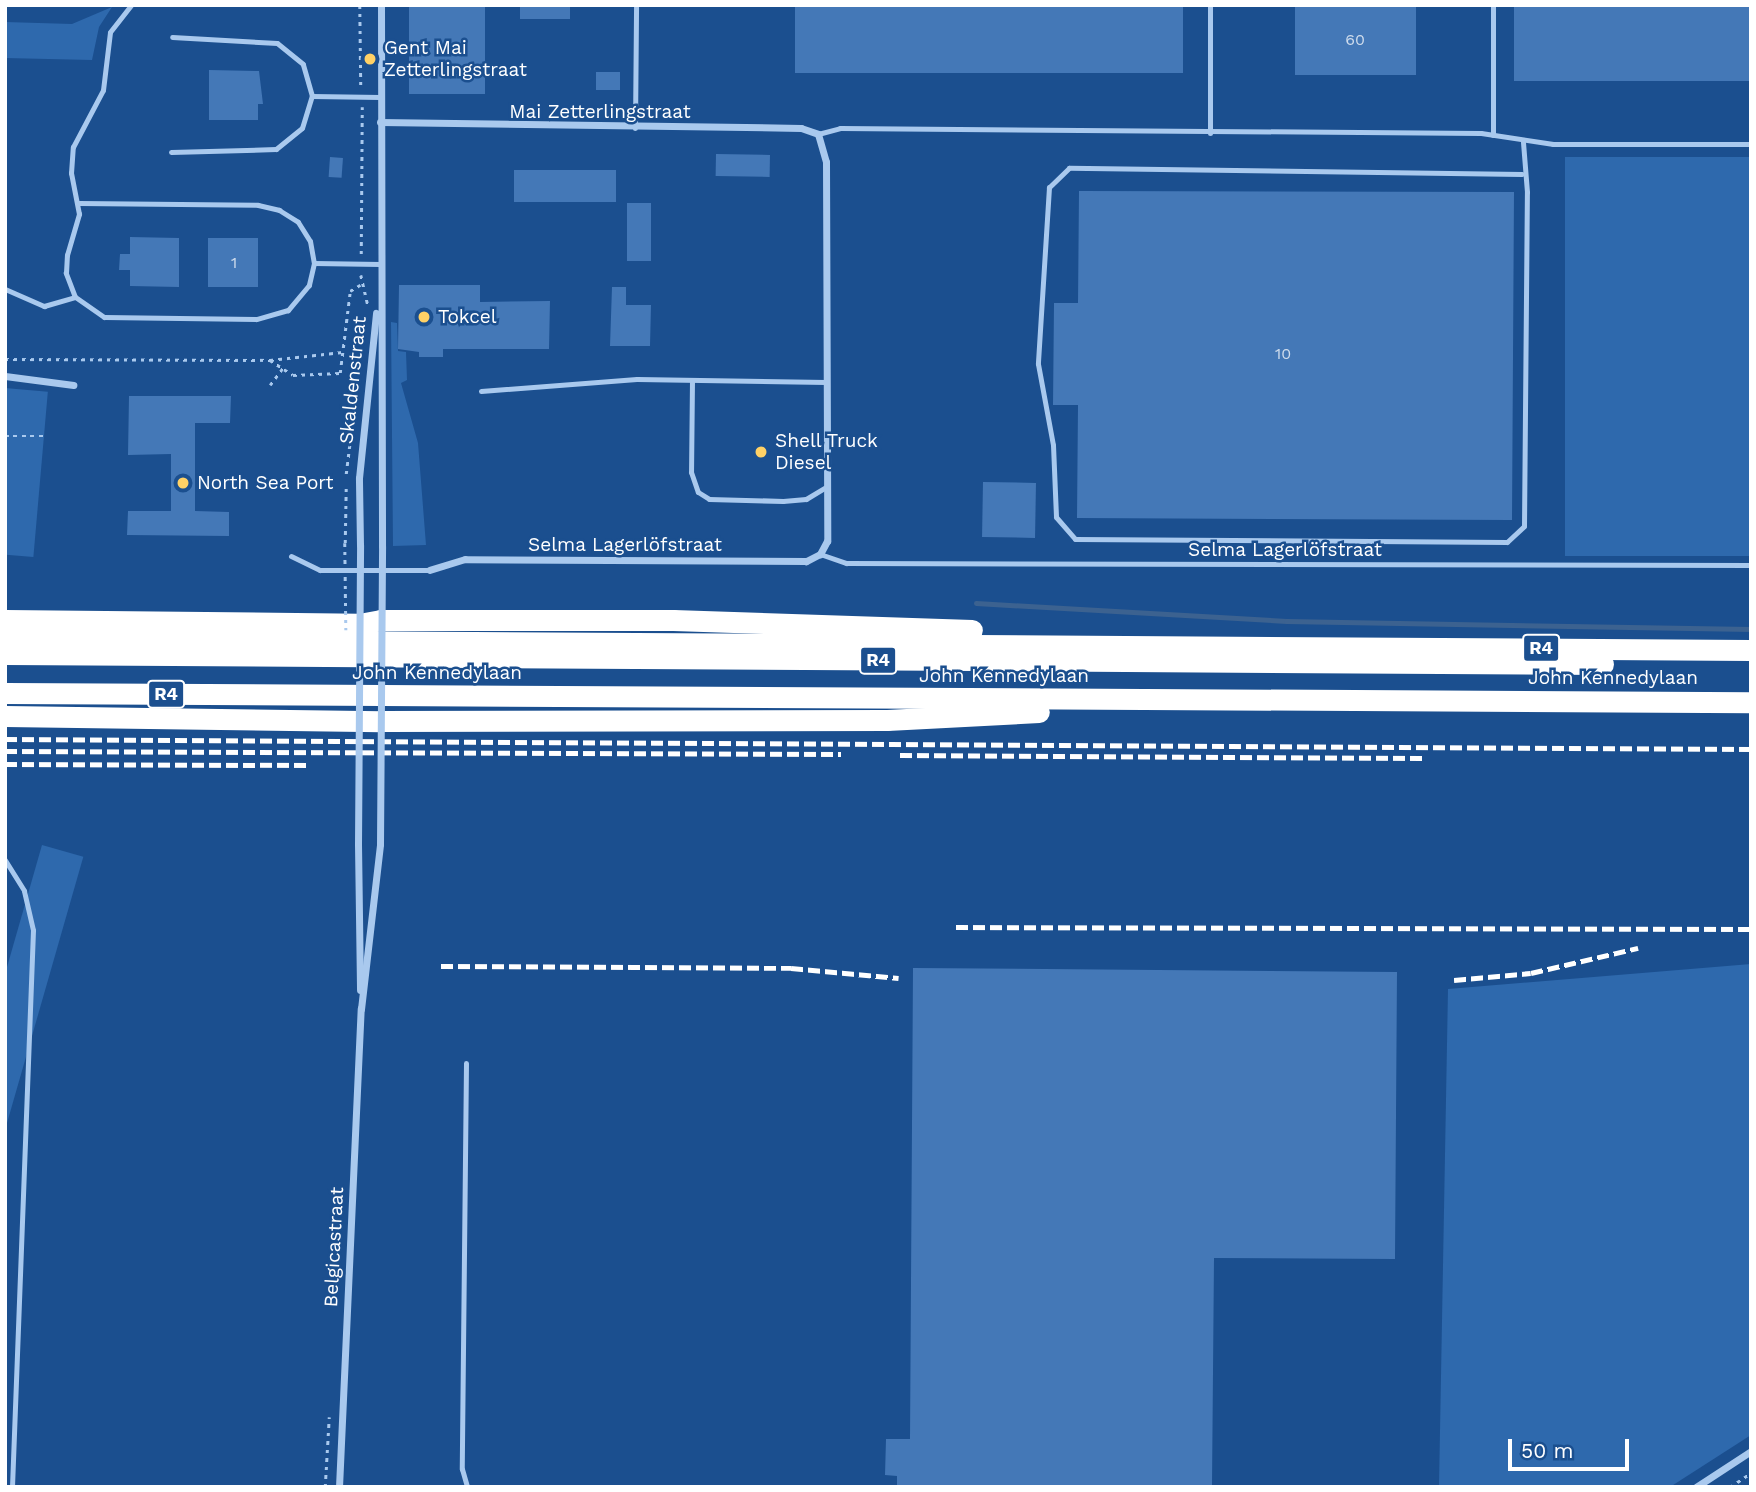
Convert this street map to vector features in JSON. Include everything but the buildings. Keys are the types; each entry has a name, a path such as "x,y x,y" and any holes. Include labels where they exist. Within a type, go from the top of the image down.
{"highway":[{"path":"5,620 352,624 381,620 890,625 1331,646"},
{"name":"John Kennedylaan","path":"5,639 1751,650"},
{"name":"John Kennedylaan","path":"5,654 1751,664"},
{"name":"John Kennedylaan","path":"5,693 1751,702"},
{"name":"R4","path":"381,721 887,720 1173,699"},
{"path":"5,716 381,721"}],"street":[{"name":"Skaldenstraat","path":"381,5 381,721"},
{"name":"Mai Zetterlingstraat","path":"380,122 635,128 801,128 818,134"},
{"path":"818,134 826,162 827,541 820,554"},
{"name":"Skaldenstraat","path":"359,721 352,624 360,545 359,478 380,264"},
{"path":"5,376 72,384"},
{"name":"Selma Lagerlöfstraat","path":"430,570 465,559 806,561 820,554"},
{"name":"Belgicastraat","path":"339,1487 361,1009 359,721"},
{"name":"Belgicastraat","path":"361,1009 380,844 381,721"},
{"path":"1696,1487 1751,1451"}],"lane":[{"path":"79,203 269,206 298,222 310,241 314,263 309,285 297,303 267,319 104,317 75,297 66,273 67,255 79,203 71,173 73,147 103,90 110,32 131,5"},
{"path":"635,128 636,5"},
{"path":"1210,5 1210,134"},
{"path":"1493,5 1493,135"},
{"path":"171,152 276,149 302,128 312,96 303,64 277,43 172,37"},
{"path":"312,96 380,97"},
{"path":"818,134 840,128 1493,135 1523,142 1751,144"},
{"path":"1522,174 1069,168 1049,187 1038,365 1053,445 1056,517 1075,539 1507,542 1524,526 1527,192 1522,174 1523,142"},
{"path":"314,263 380,264"},
{"path":"5,289 44,306 75,297"},
{"path":"481,391 637,379 826,382"},
{"path":"692,380 691,472 698,492 709,499 783,501 806,499 826,487"},
{"name":"Selma Lagerlöfstraat","path":"820,554 846,563 1751,565"},
{"path":"291,555 320,570 430,570"},
{"path":"6,862 23,891 33,930 12,1487"},
{"path":"466,1063 462,1469 467,1487"}],"path":[{"path":"270,359 293,375 340,373 350,291 360,285 360,5"},
{"path":"5,359 270,359 343,352"},
{"path":"270,385 282,368"},
{"path":"5,436 46,436"},
{"path":"1730,1487 1751,1473"}],"shaded area":[{"path":"112,7 99,27 92,60 5,58 5,22 72,24"},
{"path":"1565,157 1751,157 1751,556 1565,556"},
{"path":"391,322 397,323 398,351 406,352 407,380 401,383 418,443 426,545 393,546"},
{"path":"5,388 48,392 33,557 5,555"},
{"path":"42,845 83,857 5,1130 5,974"},
{"path":"1751,964 1751,1435 1670,1487 1439,1487 1448,989"}],"waterway":[{"path":"976,603 1286,621 1751,629"}],"railway":[{"path":"5,739 1751,749"},
{"path":"5,751 841,754"},
{"path":"900,755 1422,758"},
{"path":"5,764 310,765"},
{"path":"956,927 1751,929"},
{"path":"1454,980 1531,973 1638,948"},
{"path":"441,966 791,968 899,978"}],"place":[{"name":"Gent Mai Zetterlingstraat","path":"370,59"},
{"name":"Tokcel","path":"424,317"},
{"name":"Shell Truck Diesel","path":"761,452"},
{"name":"North Sea Port","path":"183,483"}]}
